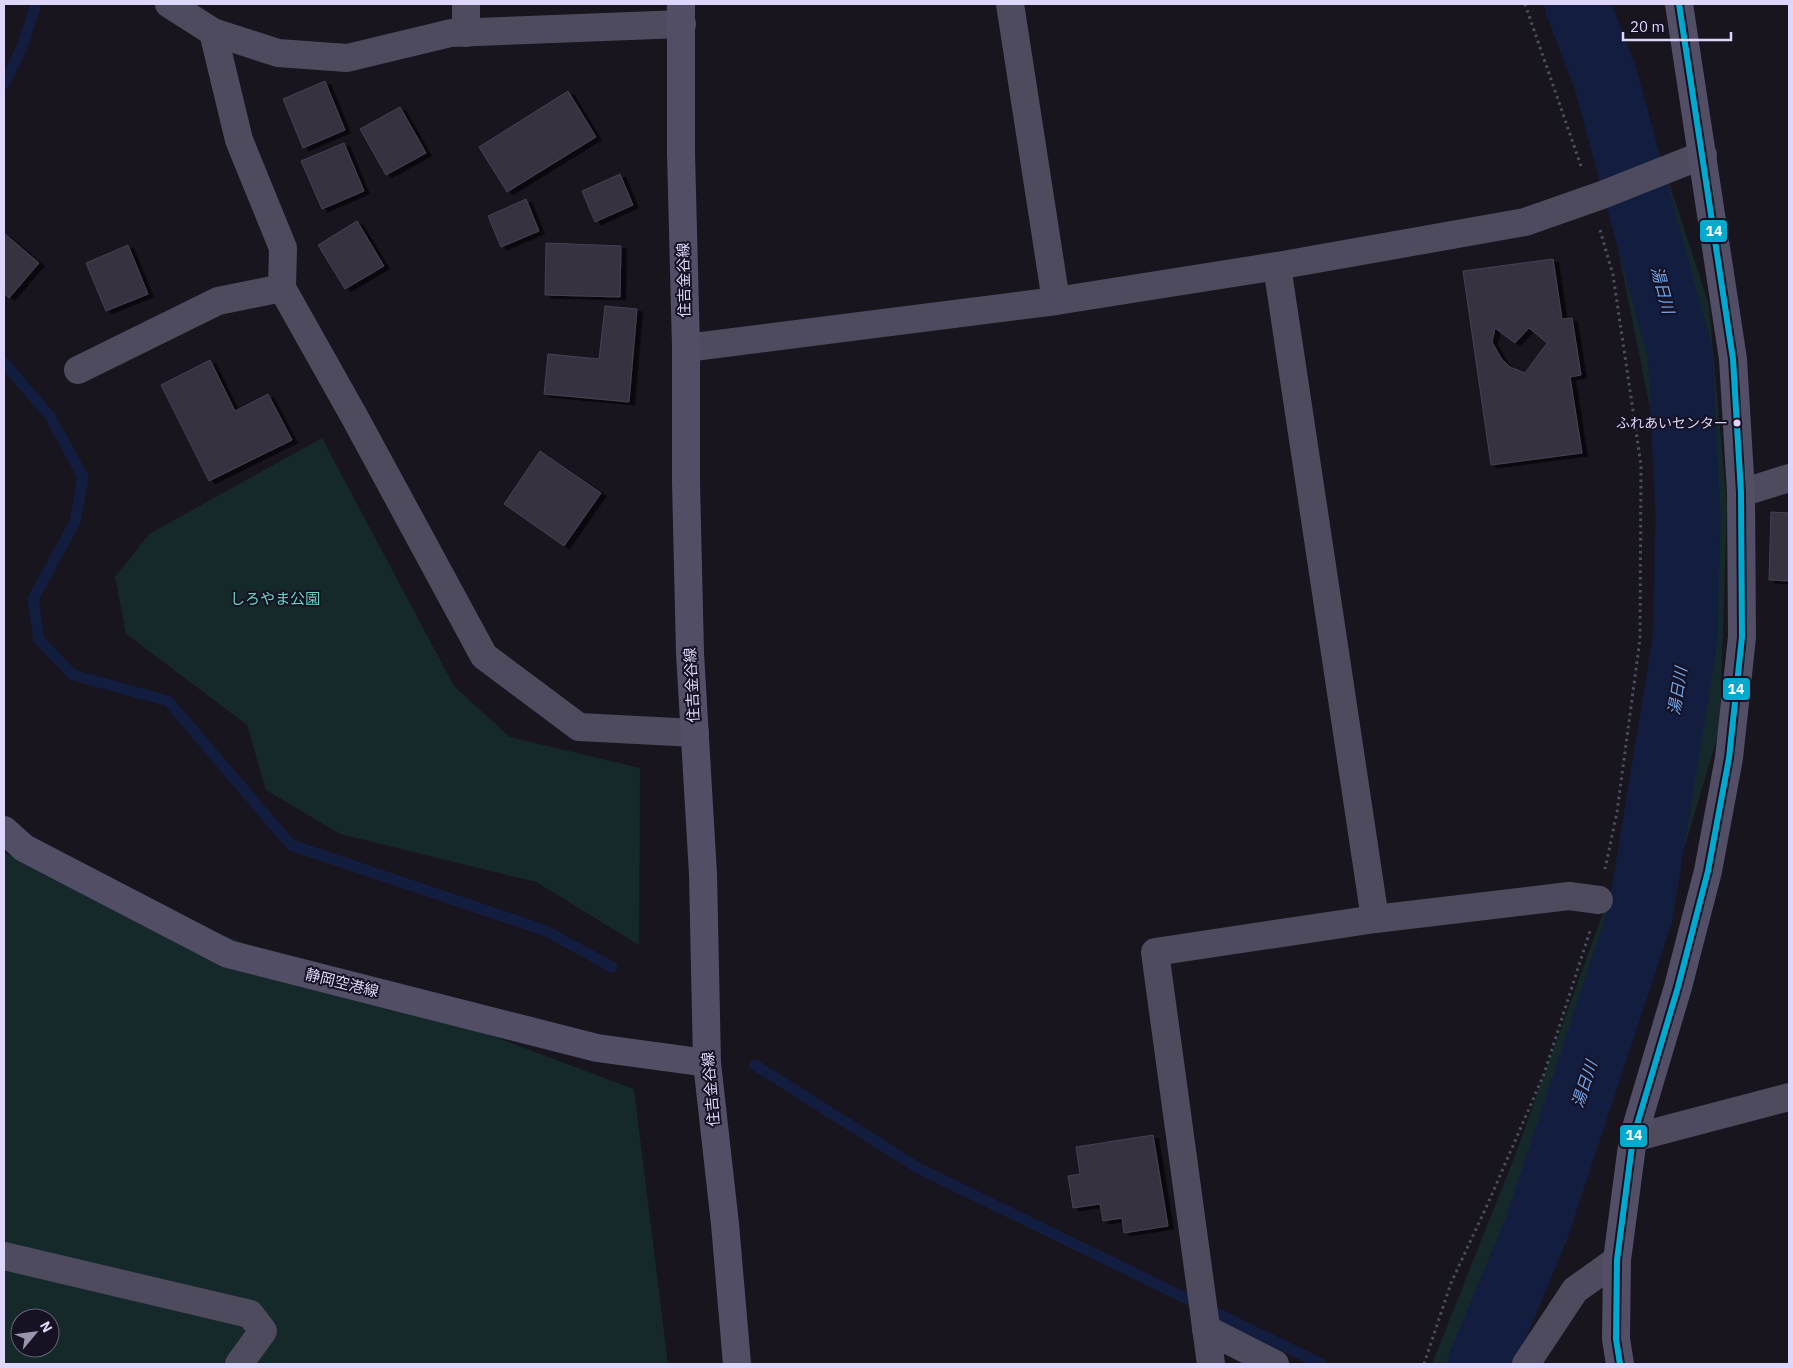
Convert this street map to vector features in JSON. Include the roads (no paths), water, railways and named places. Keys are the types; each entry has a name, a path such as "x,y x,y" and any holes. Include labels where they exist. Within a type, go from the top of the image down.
{"main road":[{"path":"1620,1364 1616,1339 1617,1260 1633,1138 1678,986 1708,871 1730,758 1742,637 1741,493 1733,359 1679,4"},
{"name":"住吉金谷線","path":"682,14 681,153 690,653 703,874 707,1063 725,1224 737,1364"},
{"name":"静岡空港線","path":"4,830 24,848 228,954 597,1048 707,1063"}],"street":[{"path":"169,4 213,32 278,53 347,58 451,34 682,14"},
{"path":"466,4 466,33"},
{"path":"1010,4 1056,301"},
{"path":"213,32 239,140 283,248 282,288 354,416 484,656 579,726 695,733"},
{"path":"686,348 1056,301 1278,266 1525,222 1597,197 1703,155"},
{"path":"1278,266 1375,919"},
{"path":"78,370 218,301 282,288"},
{"path":"1741,493 1789,478"},
{"path":"1211,1364 1155,952 1375,919 1570,896 1599,900"},
{"path":"1633,1138 1789,1097"},
{"path":"4,1256 250,1314 263,1332 239,1364"},
{"path":"1526,1364 1575,1290 1617,1260"},
{"path":"1205,1325 1275,1364"}],"waterway":[{"path":"4,84 23,45 36,4"},
{"name":"湯日川","path":"1480,1364 1536,1230 1640,916 1685,641 1688,516 1680,353 1605,77 1577,4"},
{"path":"4,363 50,416 83,477 75,522 33,599 39,640 73,675 168,701 291,845 544,930 612,967"},
{"path":"755,1065 918,1168 1321,1364"}],"place":[{"name":"ふれあいセンター","path":"1737,423"}],"park label":[{"name":"しろやま公園","path":"275,599"}]}
